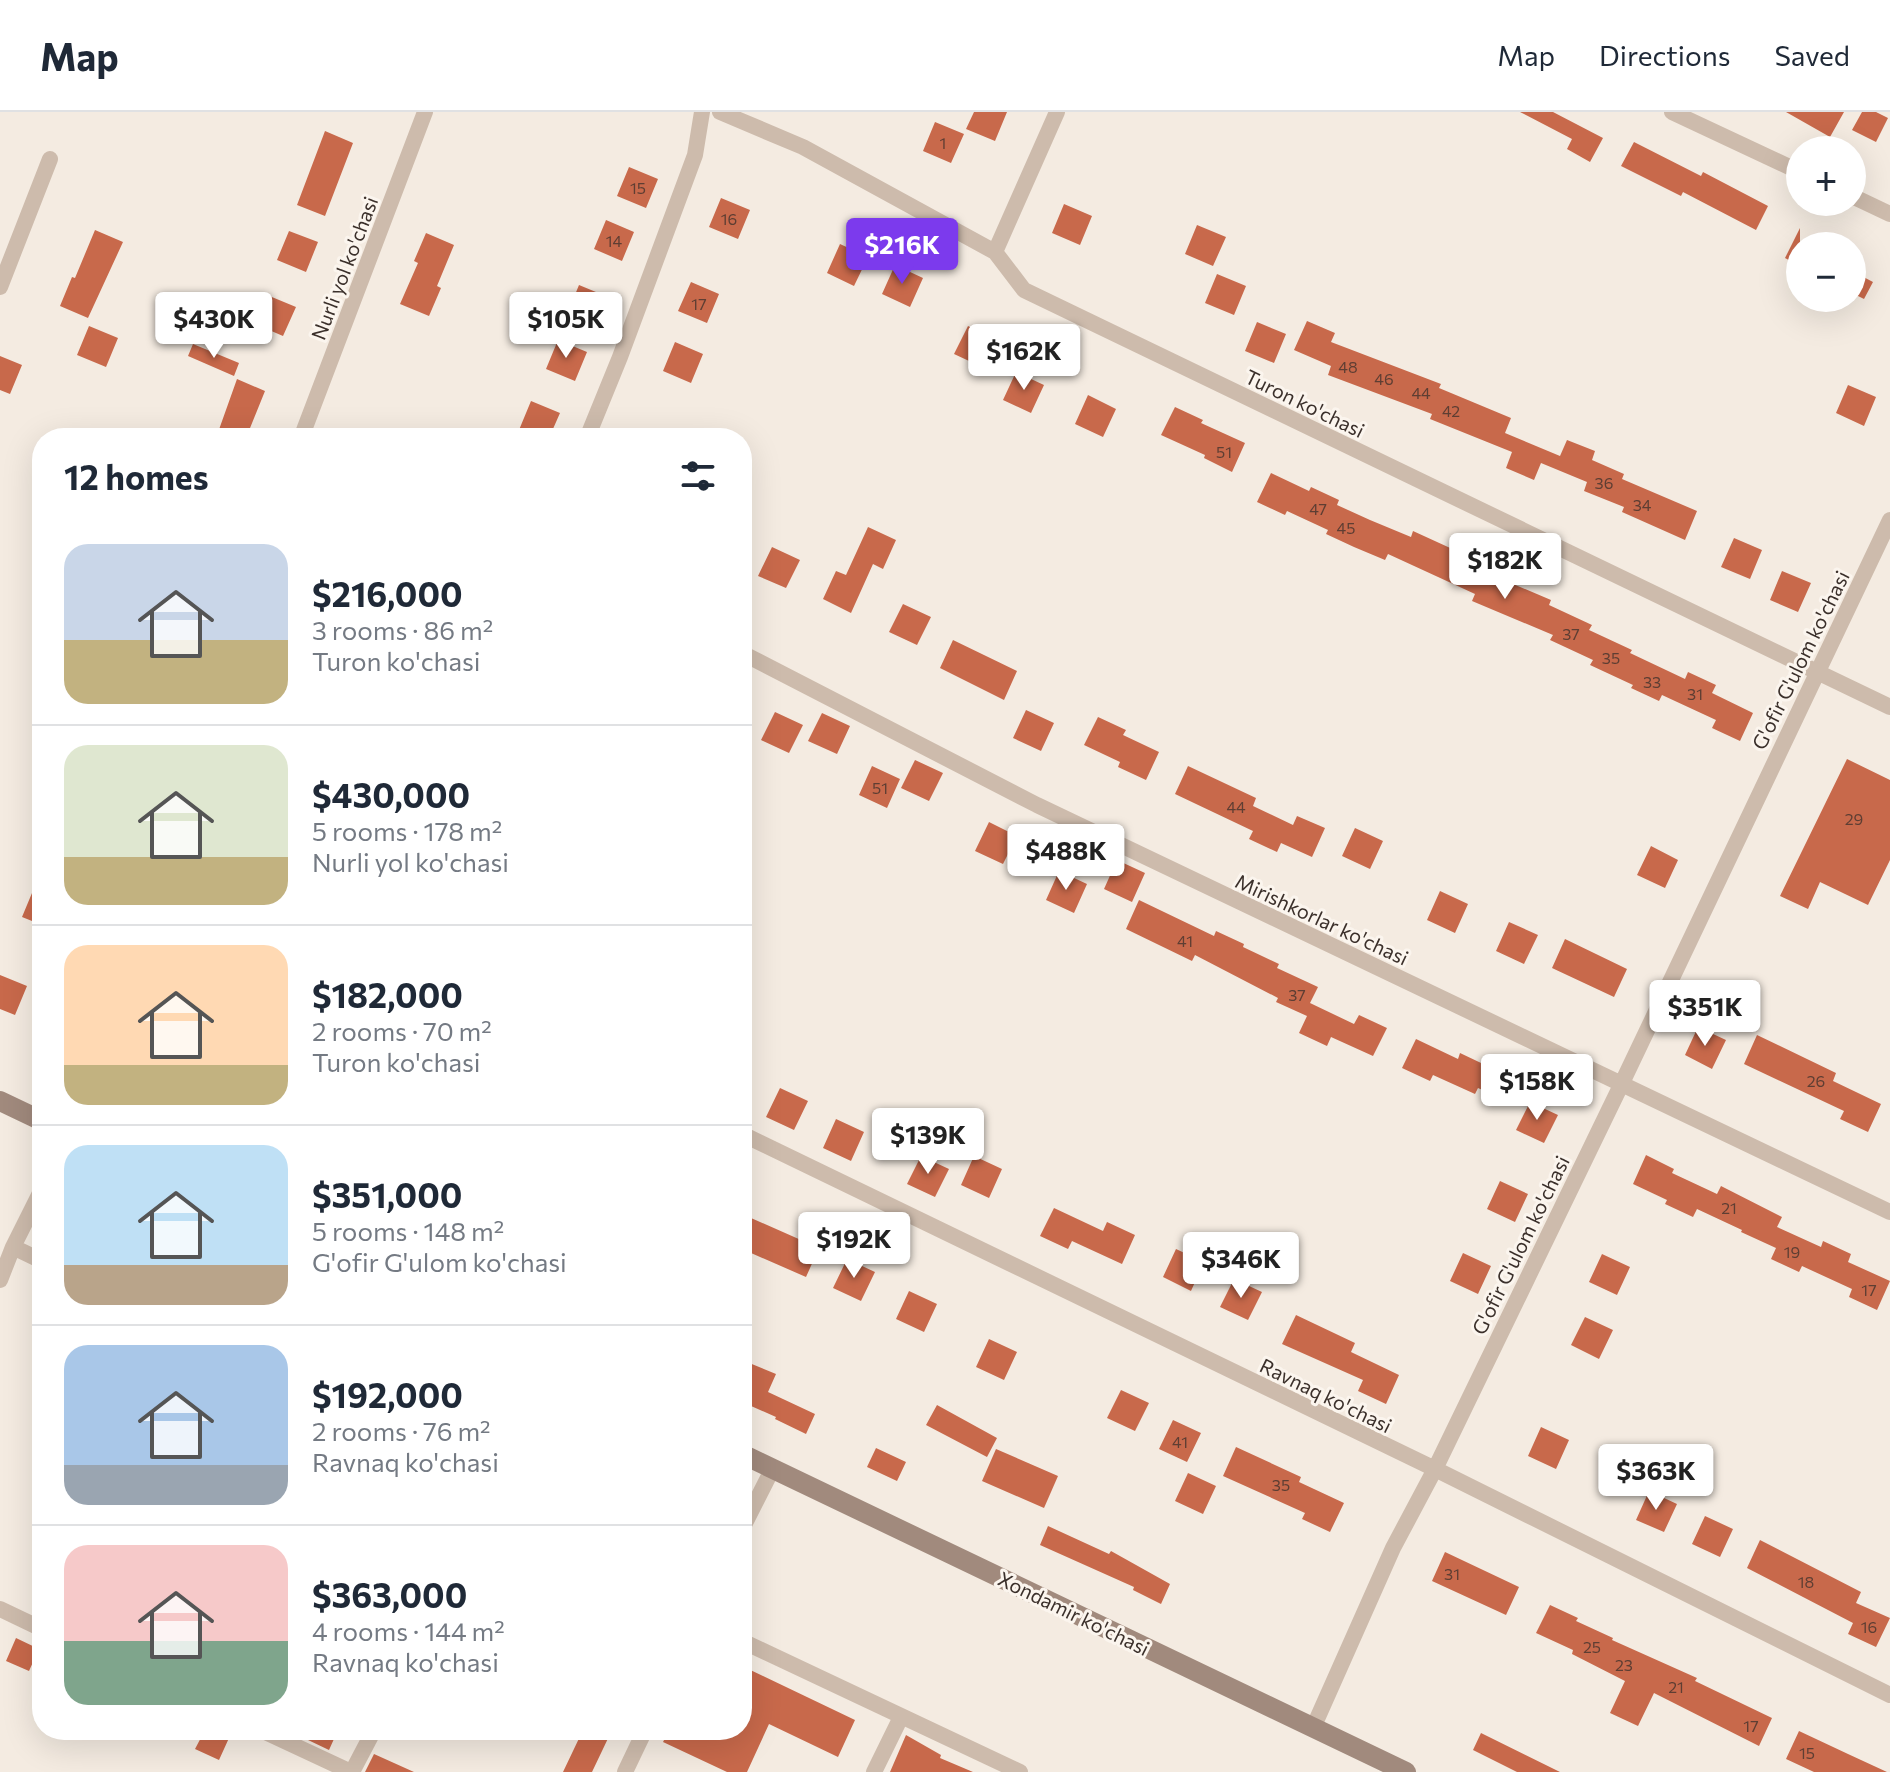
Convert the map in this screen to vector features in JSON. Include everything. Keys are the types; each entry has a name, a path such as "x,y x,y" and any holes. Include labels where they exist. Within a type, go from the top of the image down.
{"main road":[{"path":"0,1101 32,1113"},
{"name":"Xondamir ko'chasi","path":"752,1459 1406,1772"}],"street":[{"name":"Nurli yol ko'chasi","path":"305,428 425,112"},
{"path":"591,428 695,155 702,112"},
{"name":"Turon ko'chasi","path":"720,112 803,147 995,252 1024,290 1890,707"},
{"path":"995,252 1057,112"},
{"path":"1672,112 1786,165"},
{"path":"0,287 50,159"},
{"path":"1866,203 1890,214"},
{"name":"G'ofir G'ulom ko'chasi","path":"1313,1728 1393,1548 1435,1469 1622,1083 1890,520"},
{"name":"Mirishkorlar ko'chasi","path":"752,658 1037,805 1890,1212"},
{"name":"Ravnaq ko'chasi","path":"752,1139 1435,1469 1890,1695"},
{"path":"0,1280 32,1209"},
{"path":"13,1247 32,1256"},
{"path":"752,1509 773,1468"},
{"path":"0,1609 32,1624"},
{"path":"752,1646 1020,1772"},
{"path":"874,1772 901,1717"},
{"path":"283,1740 352,1772 369,1740"},
{"path":"625,1772 640,1740"}],"building":[{"path":"974,112 1007,112 995,141 966,129"},
{"path":"1520,112 1553,112 1603,138 1590,162 1567,149 1572,139"},
{"path":"1786,112 1844,112 1828,136"},
{"path":"1862,112 1876,112 1888,118 1876,142 1852,130"},
{"path":"935,122 964,134 951,163 923,151"},
{"path":"325,131 353,143 325,216 297,205"},
{"path":"1634,142 1701,176 1703,172 1768,206 1756,230 1683,192 1681,196 1621,166"},
{"path":"629,167 658,179 646,208 617,196"},
{"path":"721,198 750,210 738,239 709,227"},
{"path":"1064,204 1092,216 1080,245 1052,233"},
{"path":"606,220 634,232 622,261 594,249"},
{"path":"1197,225 1226,237 1213,266 1185,254"},
{"path":"95,230 123,242 88,318 60,306"},
{"path":"289,231 318,242 306,272 277,260"},
{"path":"426,233 454,245 437,286 441,288 429,316 400,304 418,263 414,261"},
{"path":"840,244 868,257 854,286 827,273"},
{"path":"895,265 923,278 910,307 882,294"},
{"path":"1217,274 1246,286 1234,315 1205,303"},
{"path":"1866,278 1873,282 1866,295"},
{"path":"691,282 719,294 707,323 678,311"},
{"path":"579,285 608,297 596,326 567,314"},
{"path":"267,295 296,307 283,336 255,324"},
{"path":"1307,321 1335,333 1331,342 1441,384 1439,388 1511,418 1505,433 1560,456 1567,440 1595,451 1592,460 1624,474 1622,479 1697,511 1685,540 1622,512 1624,507 1584,491 1587,482 1541,463 1534,480 1506,468 1512,452 1430,419 1432,414 1328,375 1331,366 1294,350"},
{"path":"1257,322 1286,334 1274,363 1245,351"},
{"path":"89,326 118,338 106,367 77,355"},
{"path":"968,326 996,339 982,367 954,354"},
{"path":"558,340 587,352 575,381 546,369"},
{"path":"675,342 703,354 691,383 663,371"},
{"path":"193,344 239,363 234,376 188,356"},
{"path":"0,356 22,365 10,394 0,390"},
{"path":"1016,372 1044,385 1031,413 1003,400"},
{"path":"237,379 265,391 250,428 220,428"},
{"path":"1848,385 1876,397 1864,426 1836,413"},
{"path":"1088,395 1116,409 1103,437 1075,424"},
{"path":"531,401 560,413 553,428 520,428"},
{"path":"1175,407 1245,443 1232,472 1204,458 1205,455 1161,435"},
{"path":"1271,473 1309,491 1311,487 1339,500 1337,505 1370,520 1411,537 1413,531 1483,563 1480,570 1551,600 1549,605 1592,625 1589,630 1632,650 1630,653 1685,679 1688,672 1716,685 1712,693 1753,713 1740,741 1712,728 1716,720 1662,695 1659,701 1631,688 1633,685 1590,665 1593,660 1550,640 1553,635 1472,601 1475,594 1388,554 1385,560 1354,547 1326,534 1328,530 1287,511 1285,515 1257,502"},
{"path":"868,527 896,540 883,569 873,564 851,613 823,599 836,571 846,575"},
{"path":"1734,538 1762,550 1750,579 1721,567"},
{"path":"772,547 800,560 786,588 758,576"},
{"path":"1782,571 1811,583 1798,612 1770,600"},
{"path":"903,604 931,617 917,645 889,632"},
{"path":"953,640 1017,671 1004,700 940,668"},
{"path":"1026,710 1054,723 1041,751 1013,738"},
{"path":"775,712 803,725 789,753 761,740"},
{"path":"822,713 850,726 837,754 808,741"},
{"path":"1098,717 1126,730 1123,735 1159,752 1146,780 1118,767 1120,762 1084,745"},
{"path":"1847,759 1890,780 1890,860 1868,905 1820,882 1808,909 1780,896"},
{"path":"915,760 943,773 929,801 901,788"},
{"path":"872,766 900,779 887,808 859,795"},
{"path":"1188,766 1256,798 1253,806 1293,825 1297,816 1325,828 1312,857 1281,843 1277,852 1249,839 1253,831 1175,794"},
{"path":"989,822 1017,836 1003,864 975,851"},
{"path":"1355,828 1383,841 1370,869 1342,856"},
{"path":"1651,846 1678,860 1665,888 1637,875"},
{"path":"1117,860 1145,873 1132,902 1104,889"},
{"path":"1059,871 1087,884 1074,913 1046,900"},
{"path":"1440,891 1468,904 1455,933 1427,920"},
{"path":"32,893 32,921 22,917"},
{"path":"1139,900 1214,936 1216,931 1244,944 1243,947 1279,964 1277,968 1318,987 1310,1003 1354,1024 1359,1015 1387,1028 1373,1056 1331,1037 1327,1046 1299,1033 1307,1016 1276,1002 1278,998 1195,955 1192,961 1126,929"},
{"path":"1509,922 1538,935 1524,964 1496,951"},
{"path":"1565,939 1627,969 1614,997 1552,968"},
{"path":"0,975 27,986 15,1015 0,1009"},
{"path":"1698,1027 1726,1040 1712,1069 1685,1055"},
{"path":"1757,1035 1836,1073 1833,1081 1881,1104 1868,1132 1840,1119 1844,1111 1744,1064"},
{"path":"1416,1039 1458,1059 1460,1053 1500,1072 1503,1065 1531,1078 1518,1106 1478,1088 1475,1094 1433,1075 1430,1081 1402,1068"},
{"path":"780,1088 808,1101 794,1130 766,1117"},
{"path":"1530,1102 1558,1115 1544,1143 1516,1130"},
{"path":"836,1119 864,1132 851,1161 823,1148"},
{"path":"1646,1155 1674,1169 1672,1173 1717,1194 1721,1186 1782,1217 1777,1227 1821,1247 1823,1241 1851,1254 1848,1262 1890,1281 1877,1310 1849,1297 1852,1289 1802,1266 1799,1272 1771,1259 1776,1248 1742,1230 1697,1209 1693,1217 1633,1184"},
{"path":"921,1156 949,1169 935,1197 907,1184"},
{"path":"974,1156 1002,1169 989,1198 961,1185"},
{"path":"1500,1181 1528,1194 1515,1222 1487,1209"},
{"path":"1054,1208 1103,1231 1107,1222 1135,1235 1122,1264 1072,1241 1068,1249 1040,1236"},
{"path":"752,1218 819,1248 806,1277 752,1253"},
{"path":"1176,1249 1204,1262 1191,1291 1163,1277"},
{"path":"1463,1253 1491,1266 1478,1294 1450,1281"},
{"path":"1602,1254 1630,1267 1617,1295 1589,1282"},
{"path":"847,1259 875,1272 861,1301 833,1288"},
{"path":"1234,1279 1262,1292 1248,1320 1220,1307"},
{"path":"909,1291 937,1304 924,1332 896,1319"},
{"path":"1296,1315 1355,1343 1351,1352 1399,1375 1386,1404 1358,1391 1363,1380 1282,1344"},
{"path":"1585,1317 1613,1330 1599,1359 1571,1345"},
{"path":"989,1339 1017,1352 1004,1380 976,1367"},
{"path":"752,1364 776,1374 768,1392 815,1414 806,1434 752,1406"},
{"path":"1121,1390 1149,1403 1135,1431 1107,1418"},
{"path":"937,1405 997,1438 987,1457 926,1425"},
{"path":"1173,1420 1201,1433 1187,1462 1159,1449"},
{"path":"1541,1427 1569,1440 1556,1469 1528,1456"},
{"path":"1236,1447 1301,1477 1299,1482 1344,1503 1330,1532 1302,1519 1305,1513 1223,1476"},
{"path":"876,1448 906,1462 897,1481 867,1467"},
{"path":"996,1449 1058,1476 1044,1508 982,1481"},
{"path":"1188,1473 1216,1486 1203,1514 1175,1501"},
{"path":"1649,1491 1677,1504 1664,1532 1636,1520"},
{"path":"1705,1516 1733,1529 1720,1557 1692,1544"},
{"path":"1048,1526 1109,1554 1111,1551 1170,1584 1161,1604 1133,1590 1134,1587 1040,1545"},
{"path":"1760,1540 1861,1592 1856,1603 1890,1618 1876,1647 1848,1634 1853,1623 1747,1568"},
{"path":"1445,1552 1519,1587 1506,1615 1432,1581"},
{"path":"1550,1605 1578,1618 1576,1621 1612,1640 1697,1678 1695,1681 1772,1718 1759,1746 1654,1693 1638,1726 1610,1713 1625,1681 1572,1654 1573,1650 1536,1633"},
{"path":"16,1638 32,1646 29,1671 6,1661"},
{"path":"752,1671 855,1720 838,1757 769,1724 747,1772 727,1772 663,1742 752,1740"},
{"path":"1799,1731 1887,1772 1814,1772 1786,1759"},
{"path":"1481,1733 1560,1772 1517,1772 1473,1750"},
{"path":"906,1735 941,1755 940,1758 973,1772 890,1772"},
{"path":"200,1740 228,1740 219,1760 195,1749"},
{"path":"308,1740 334,1740 329,1750"},
{"path":"578,1740 607,1740 592,1772 563,1772"},
{"path":"374,1754 414,1772 365,1772"}]}
